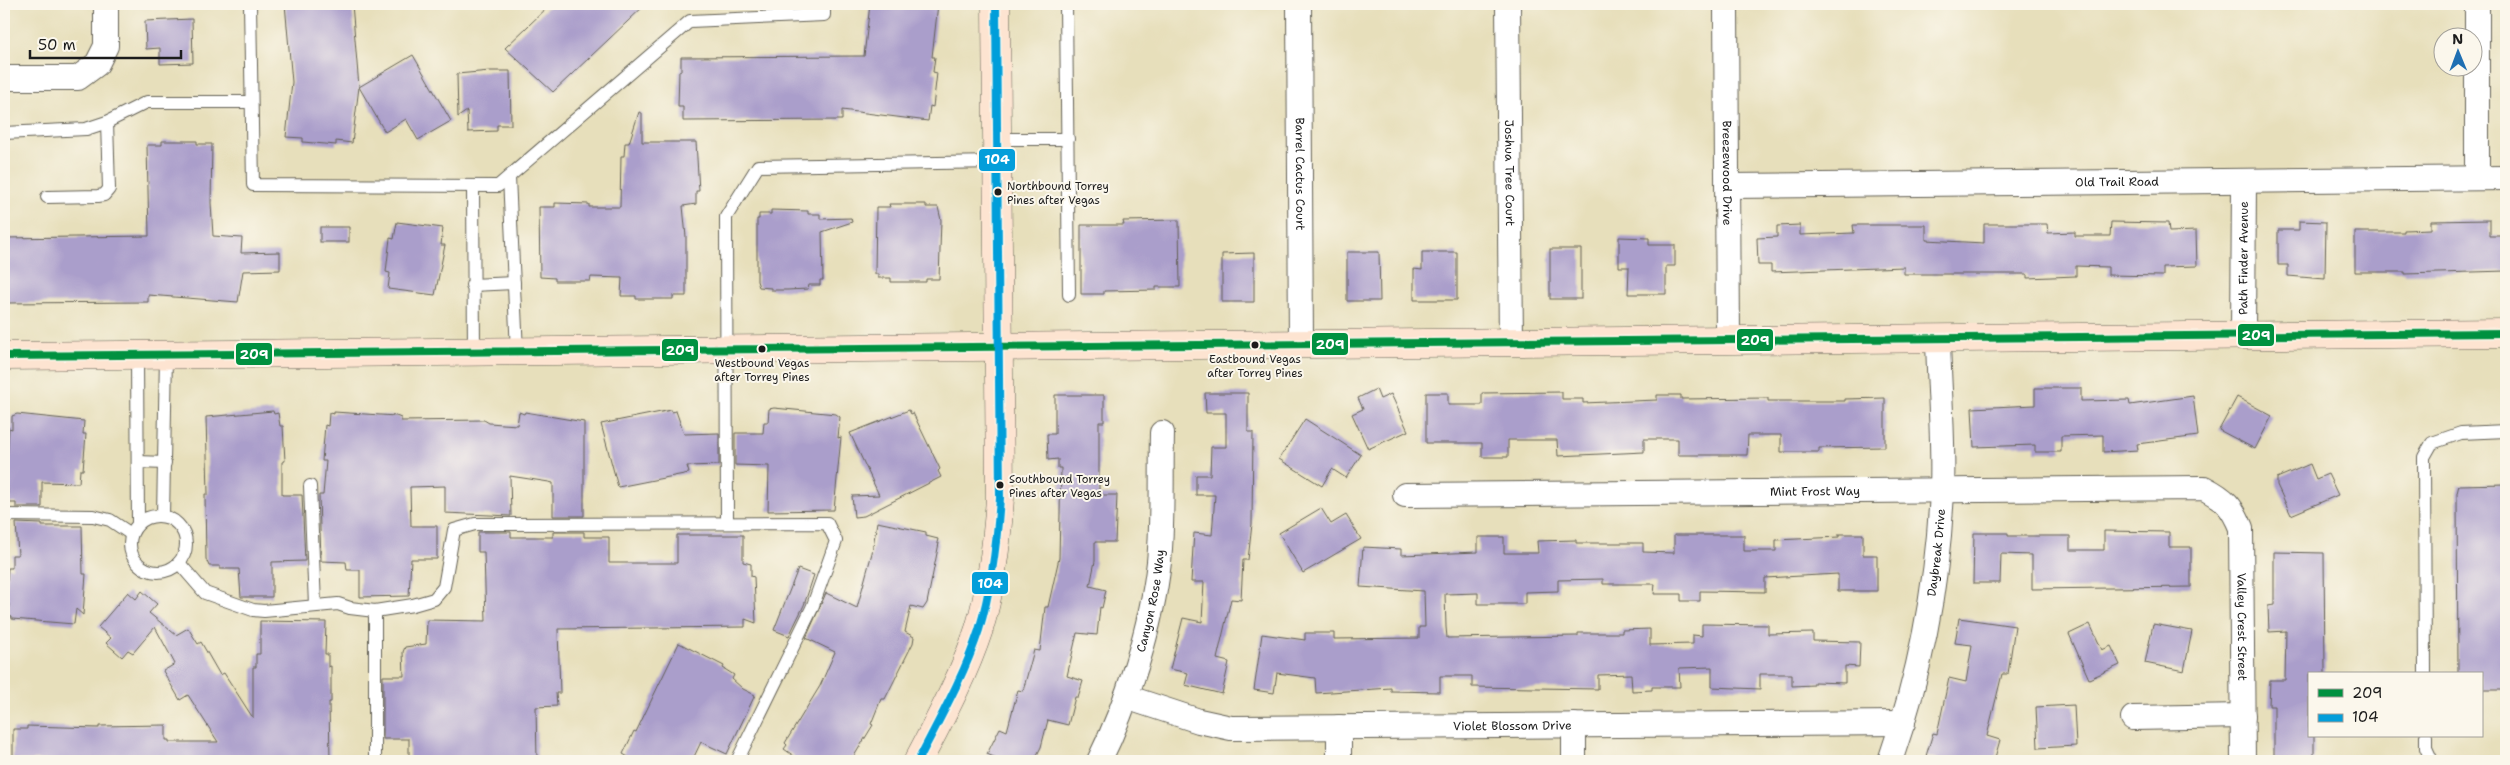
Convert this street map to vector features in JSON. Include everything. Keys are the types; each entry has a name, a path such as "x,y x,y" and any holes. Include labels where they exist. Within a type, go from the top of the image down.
{"main road":[{"path":"918,761 961,673 975,639 991,581 998,539 1000,498 996,4"},
{"path":"4,356 2506,333"}],"street":[{"path":"4,78 78,78 97,64 106,46 106,4"},
{"name":"Barrel Cactus Court","path":"1299,4 1301,344"},
{"name":"Joshua Tree Court","path":"1508,4 1511,342"},
{"name":"Breezewood Drive","path":"1726,4 1728,341"},
{"path":"2477,4 2477,178"},
{"name":"Old Trail Road","path":"1728,186 2506,178"},
{"name":"Path Finder Avenue","path":"2244,180 2244,336"},
{"name":"Daybreak Drive","path":"1890,761 1904,722 1932,597 1942,490 1938,339"},
{"name":"Canyon Rose Way","path":"1098,761 1126,696 1150,615 1159,562 1162,433"},
{"name":"Mint Frost Way","path":"1405,495 2204,488 2222,497"},
{"name":"Valley Crest Street","path":"2222,497 2235,512 2241,528 2243,761"},
{"name":"Violet Blossom Drive","path":"1126,696 1199,721 1232,728 1904,722"},
{"path":"2133,718 2243,716"},
{"path":"1574,725 1574,761"},
{"path":"1339,727 1339,761"}],"lane":[{"path":"250,4 253,185 472,186 498,186 690,21 824,15 824,4"},
{"path":"1066,4 1069,295"},
{"path":"4,133 86,129 107,122 147,102 252,102"},
{"path":"47,197 98,196 107,192 109,189 107,122"},
{"path":"727,523 726,217 758,166 997,151 1068,139"},
{"path":"509,177 517,352"},
{"path":"472,186 474,352"},
{"path":"472,284 514,284"},
{"path":"135,529 152,516 163,516 177,523 186,538 184,556 171,569 162,572 152,572 143,568 131,554 135,529 138,462 137,355"},
{"path":"163,516 166,355"},
{"path":"2425,672 2424,457 2432,443 2461,433 2506,431"},
{"path":"138,462 165,463"},
{"path":"310,486 315,605"},
{"path":"4,515 93,516 135,529"},
{"path":"179,563 205,593 253,610 264,611 338,604 350,608 374,611 413,605 434,599 444,587 454,530 475,524 827,523 836,541 812,608 737,761"},
{"path":"374,611 375,761"},
{"path":"2426,738 2426,748 2432,761"}],"building":[{"path":"285,4 352,4 359,87 352,143 336,141 336,145 303,142 303,138 286,137 292,82"},
{"path":"551,4 646,4 553,92 505,48"},
{"path":"870,4 938,4 932,57 935,57 933,72 937,73 933,107 930,106 928,121 842,110 842,120 683,121 683,107 678,107 681,57 864,56"},
{"path":"192,19 193,63 160,64 160,48 146,49 145,21"},
{"path":"413,55 451,121 418,140 406,119 385,132 359,87"},
{"path":"510,71 511,125 497,125 497,131 468,132 467,111 458,117 457,74"},
{"path":"639,112 642,113 642,142 696,142 699,191 696,191 696,204 683,206 686,237 686,296 673,296 673,299 636,299 636,296 621,296 622,278 591,277 590,281 555,281 555,278 540,277 539,207 555,207 555,203 589,204 589,207 620,207 621,156 624,156 625,143 629,143"},
{"path":"162,141 197,141 197,144 212,144 211,203 213,236 242,238 241,253 280,252 280,270 243,271 238,302 148,295 148,302 4,303 4,238 149,236 147,145 162,145"},
{"path":"889,204 926,204 926,207 938,207 941,220 939,279 926,279 926,282 891,282 891,278 878,278 878,274 875,274 876,207 890,207"},
{"path":"771,210 808,211 808,214 820,214 820,219 851,218 852,222 822,232 823,280 820,280 820,285 809,285 808,289 787,290 771,290 771,288 759,287 757,281 757,219 759,219 759,214 771,214"},
{"path":"1179,220 1180,287 1156,287 1156,290 1104,291 1104,294 1081,294 1081,225 1124,225 1123,221"},
{"path":"2490,220 2490,236 2506,236 2506,271 2405,274 2405,272 2355,272 2355,232 2404,232 2404,230 2431,229 2431,221"},
{"path":"2299,221 2326,222 2325,279 2288,276 2288,265 2278,265 2278,230 2299,230"},
{"path":"397,222 443,228 441,245 445,245 435,295 388,289 390,273 386,272 390,238 394,239"},
{"path":"2111,222 2168,223 2169,232 2196,231 2197,266 2163,267 2163,276 2108,275 2108,267 2076,266 2076,276 2027,278 2027,274 1904,274 1904,267 1771,272 1771,265 1758,265 1757,238 1777,237 1777,226 1800,225 1800,235 1854,233 1853,225 1926,225 1926,240 1984,243 1984,224 2047,224 2048,233 2075,232 2075,236 2110,236"},
{"path":"320,227 349,227 349,242 320,242"},
{"path":"1619,237 1649,238 1649,245 1675,245 1675,266 1666,266 1666,294 1628,294 1629,267 1619,267"},
{"path":"1550,249 1581,249 1581,299 1550,299"},
{"path":"1347,252 1379,252 1380,301 1347,301"},
{"path":"1422,252 1457,252 1457,300 1414,300 1414,269 1422,270"},
{"path":"1254,253 1254,302 1222,302 1222,254"},
{"path":"2035,388 2081,388 2081,401 2129,400 2130,405 2193,396 2198,436 2137,444 2138,450 2103,452 2103,435 2061,436 2061,452 2035,452 2035,445 1974,447 1972,408 2035,405"},
{"path":"1376,389 1380,399 1391,394 1408,431 1368,449 1352,414 1363,409 1358,398"},
{"path":"1562,392 1562,399 1583,399 1583,403 1657,400 1657,395 1681,395 1681,399 1768,398 1768,401 1845,401 1845,399 1885,398 1885,447 1819,448 1819,452 1781,452 1781,435 1748,435 1747,455 1678,455 1678,439 1644,439 1644,452 1558,456 1557,440 1508,440 1508,457 1482,457 1482,443 1426,443 1426,393 1448,393 1448,405 1482,405 1482,393"},
{"path":"1205,393 1248,393 1248,432 1253,432 1252,524 1248,560 1243,560 1241,600 1231,599 1217,659 1229,662 1222,694 1185,685 1188,673 1170,669 1183,618 1202,622 1204,582 1191,582 1194,533 1212,535 1215,495 1196,495 1196,475 1210,475 1211,447 1226,447 1226,413 1206,413"},
{"path":"1055,395 1104,395 1104,422 1099,422 1099,495 1117,495 1115,542 1095,542 1095,561 1090,586 1106,590 1102,608 1100,607 1097,635 1077,633 1067,676 1083,681 1078,697 1075,697 1068,725 1048,720 1041,747 1034,761 1003,761 987,754 1000,728 1007,731 1018,690 1023,691 1034,650 1040,651 1045,607 1048,607 1059,558 1061,468 1058,468 1058,459 1048,460 1047,434 1055,434"},
{"path":"2237,397 2272,416 2255,449 2219,430"},
{"path":"769,409 836,414 840,417 838,438 841,437 834,510 768,511 769,466 735,465 735,433 763,433 764,422 768,422"},
{"path":"671,410 672,412 676,411 684,434 719,433 719,465 687,466 689,473 618,487 601,424"},
{"path":"909,410 911,414 913,413 940,469 938,471 941,477 864,516 854,517 852,496 879,495 850,433"},
{"path":"273,411 274,414 278,413 280,426 283,426 285,461 282,462 282,495 302,495 305,561 272,562 272,597 241,597 239,569 220,569 220,566 209,566 206,559 205,494 208,494 206,417"},
{"path":"334,412 396,416 401,418 401,421 484,420 489,423 517,425 519,412 524,414 525,412 584,422 584,516 553,516 553,483 549,482 510,476 511,516 445,513 445,486 410,487 411,526 437,526 437,559 411,559 409,596 360,597 360,570 347,570 346,562 321,561 319,495 323,495 326,461 322,461 325,425 328,426 329,413 334,414"},
{"path":"17,414 84,421 83,434 86,434 83,470 80,470 79,483 42,482 42,507 16,507 16,503 8,503 7,464 9,428 12,429 12,416"},
{"path":"1305,419 1361,455 1346,478 1332,469 1322,486 1279,459"},
{"path":"2310,464 2316,479 2328,474 2338,495 2291,515 2277,485 2277,478"},
{"path":"2506,484 2506,690 2482,690 2482,672 2458,672 2457,493 2459,485"},
{"path":"1321,508 1331,524 1346,515 1361,539 1303,573 1279,533"},
{"path":"877,522 926,532 926,536 938,539 937,543 939,543 927,603 923,609 911,606 905,632 914,637 913,643 885,699 881,699 871,724 873,725 851,761 792,761 794,756 784,749 787,745 785,743 820,686 835,652 806,638 826,593 857,608 872,553"},
{"path":"16,523 42,524 42,526 82,526 83,574 86,574 83,615 76,609 74,624 12,619 12,617 8,616 9,604 5,603 8,568 12,568 12,555 18,555"},
{"path":"2104,531 2169,532 2169,547 2191,547 2191,587 2032,589 2032,555 2001,554 2000,583 1973,583 1974,533 2008,533 2008,536 2070,536 2070,550 2104,550"},
{"path":"478,532 511,532 511,537 553,537 553,532 584,532 584,537 609,537 609,563 677,563 677,535 743,535 743,562 751,564 751,576 754,577 756,623 745,619 745,627 558,629 560,693 556,693 557,706 536,707 537,761 472,761 472,758 409,761 409,739 383,739 383,676 404,676 403,652 405,647 426,644 427,620 486,621 484,552 478,552"},
{"path":"1839,534 1863,534 1863,555 1877,555 1877,591 1838,591 1838,574 1765,578 1765,592 1700,591 1700,601 1681,601 1681,594 1654,594 1655,584 1603,584 1603,579 1558,580 1558,591 1525,592 1525,604 1478,604 1478,593 1445,594 1446,627 1447,638 1578,636 1578,633 1622,633 1622,630 1650,629 1650,645 1693,644 1693,635 1702,636 1702,624 1768,625 1768,634 1813,633 1813,641 1860,642 1859,667 1845,666 1845,683 1814,682 1814,685 1792,686 1792,674 1760,674 1760,689 1712,687 1712,667 1679,668 1680,687 1652,687 1652,690 1632,691 1631,674 1598,675 1598,689 1472,687 1472,676 1440,676 1440,692 1391,691 1391,688 1316,693 1315,678 1277,673 1274,693 1254,690 1262,634 1305,640 1305,633 1334,633 1334,639 1419,638 1419,627 1425,627 1424,591 1360,587 1363,547 1401,549 1401,555 1478,552 1478,537 1504,537 1504,553 1538,553 1537,541 1576,540 1576,543 1643,543 1643,552 1674,553 1674,535 1744,535 1744,551 1776,551 1776,540 1839,537"},
{"path":"2274,552 2324,553 2325,672 2308,672 2308,738 2314,738 2314,761 2274,761 2274,706 2269,706 2270,680 2285,680 2286,631 2269,632 2268,606 2274,605"},
{"path":"798,569 814,575 804,605 789,636 774,630"},
{"path":"142,591 157,604 149,613 176,635 188,628 198,644 201,642 220,675 224,673 253,718 253,667 256,667 256,654 260,654 260,621 326,622 325,654 328,654 328,667 331,666 331,702 329,702 330,761 13,760 13,729 27,729 27,726 99,728 99,726 166,725 166,740 169,740 169,742 218,742 188,695 180,700 163,671 175,664 155,627 133,653 128,650 122,657 106,643 111,638 98,627 128,592 136,599"},
{"path":"1959,618 2015,626 2008,674 2002,674 1987,736 2000,740 1994,761 1941,761 1926,756 1933,733 1937,734 1949,678 1966,682 1972,645 1955,643"},
{"path":"2090,624 2102,650 2111,646 2120,665 2089,679 2069,634"},
{"path":"2153,624 2192,631 2184,671 2145,663"},
{"path":"679,643 724,666 723,668 734,675 732,679 743,689 755,695 727,754 701,742 692,761 635,761 623,754 634,731 636,732"},
{"path":"2074,705 2076,746 2038,748 2036,707"}],"transit line":[{"name":"104","path":"918,761 959,680 979,630 991,581 997,531 1000,498 996,4"},
{"name":"209","path":"4,356 2506,333"}],"place":[{"name":"Northbound Torrey Pines after Vegas","path":"998,192"},
{"name":"Eastbound Vegas after Torrey Pines","path":"1255,345"},
{"name":"Westbound Vegas after Torrey Pines","path":"762,349"},
{"name":"Southbound Torrey Pines after Vegas","path":"1000,485"}]}
